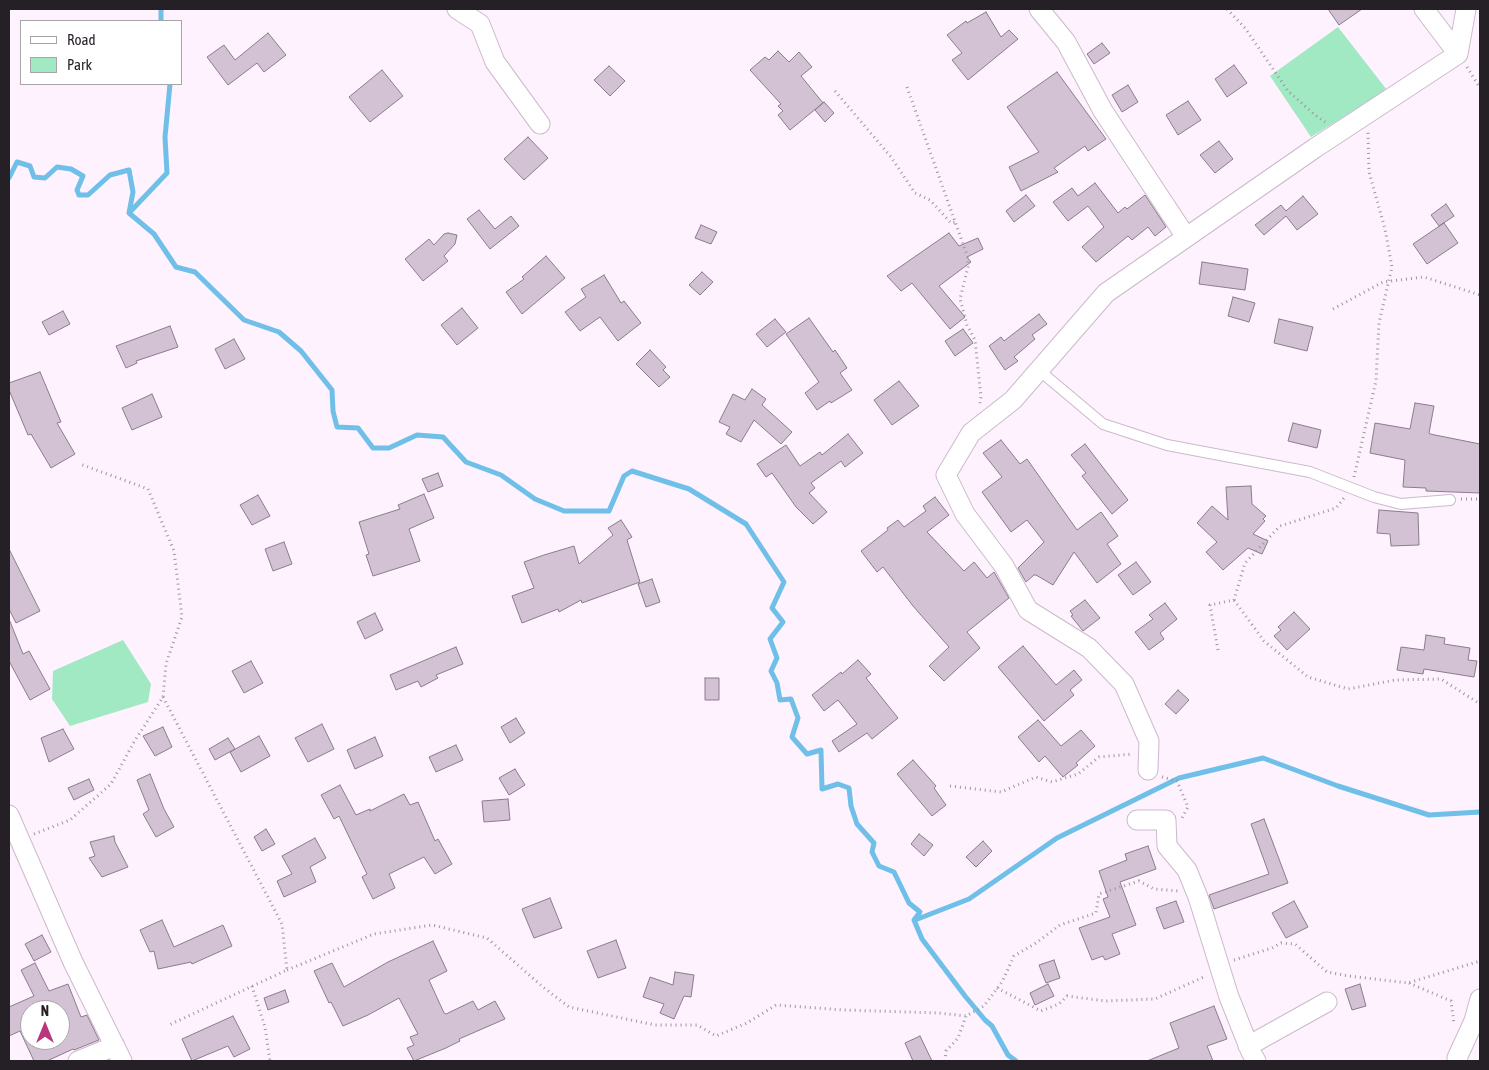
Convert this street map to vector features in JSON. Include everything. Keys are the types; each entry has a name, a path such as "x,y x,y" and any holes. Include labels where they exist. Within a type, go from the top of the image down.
{"street":[{"path":"457,9 480,24 495,62 540,124"},
{"path":"1039,9 1066,42 1103,112 1186,237"},
{"path":"1424,9 1458,54"},
{"path":"1148,770 1149,741 1124,684 1089,648 1028,610 1004,566 965,514 946,475 971,433 1013,400 1106,293 1341,131 1458,54 1466,9"},
{"path":"9,815 73,962 118,1054 78,1061"},
{"path":"1137,820 1166,820 1168,846 1187,870 1196,892 1228,997 1252,1054 1327,1002"},
{"path":"1458,1061 1457,1058 1474,1021 1480,999"}],"lane":[{"path":"1040,371 1103,424 1167,445 1310,472 1374,497 1401,504 1450,500"}],"path":[{"path":"1227,9 1245,28 1288,91 1315,115 1341,131"},
{"path":"1458,54 1480,88"},
{"path":"907,88 968,258 968,267 960,299 967,325 975,340 981,397 976,429"},
{"path":"835,91 891,157 915,193 930,200 951,223 956,222"},
{"path":"1367,114 1369,172 1385,230 1392,267 1389,282"},
{"path":"1333,309 1383,282 1424,277 1480,295"},
{"path":"20,840 70,820 111,784 134,742 163,697 166,664 182,616 174,551 148,489 80,464"},
{"path":"1450,500 1480,499"},
{"path":"1234,600 1264,641 1308,678 1348,689 1395,680 1441,679 1480,704"},
{"path":"163,697 282,924 287,970"},
{"path":"950,786 1001,792 1036,777 1052,782 1078,774 1098,758 1134,754 1153,775 1177,781 1188,808 1182,818 1166,820"},
{"path":"169,1025 287,970 374,934 432,925 487,938 542,987 569,1007 655,1025 697,1025 716,1036 747,1023 776,1005 966,1016 984,1006 1002,982 1014,956 1036,943 1060,925 1096,914 1099,894 1139,881 1154,889 1196,892"},
{"path":"998,988 1041,1011 1058,1004 1067,996 1106,1001 1155,999 1220,968 1281,943 1295,944 1327,972 1408,983 1451,1001 1454,1030"},
{"path":"1408,983 1480,961"},
{"path":"252,986 265,1027 270,1061"},
{"path":"945,1061 946,1051 958,1038 966,1016"}],"green space":[{"path":"1338,27 1387,90 1311,137 1270,76"},
{"path":"123,640 151,684 148,702 70,726 52,699 53,671"}],"building":[{"path":"1328,9 1362,9 1339,25"},
{"path":"986,12 1001,37 1009,30 1018,39 968,80 952,60 962,53 947,35 966,21 967,23"},
{"path":"268,33 286,55 264,72 257,63 228,85 207,57 224,45 235,60"},
{"path":"1102,43 1110,53 1094,64 1087,54"},
{"path":"778,51 789,62 799,52 812,67 801,76 823,103 790,130 778,115 783,111 778,106 781,104 750,70 765,57 769,60"},
{"path":"1234,65 1247,83 1227,97 1215,79"},
{"path":"609,66 625,81 610,96 594,80"},
{"path":"382,70 403,96 370,122 349,97"},
{"path":"1057,72 1106,139 1088,151 1085,146 1054,168 1058,172 1021,191 1009,167 1039,152 1007,107"},
{"path":"1128,85 1138,102 1122,112 1112,95"},
{"path":"1188,101 1201,120 1178,135 1166,115"},
{"path":"824,102 834,113 825,122 815,110"},
{"path":"528,137 548,158 524,180 504,159"},
{"path":"1219,141 1233,159 1215,173 1200,155"},
{"path":"1095,183 1118,213 1125,207 1127,209 1145,195 1166,227 1155,236 1148,227 1132,240 1128,236 1096,262 1082,247 1104,227 1088,206 1068,221 1053,202 1072,188 1078,196"},
{"path":"1026,195 1035,206 1014,222 1006,211"},
{"path":"1303,196 1318,214 1297,230 1286,216 1264,235 1255,225 1281,205 1286,211"},
{"path":"1446,204 1454,216 1439,226 1431,215"},
{"path":"479,210 495,229 511,216 519,226 490,249 467,219"},
{"path":"1444,223 1458,243 1427,264 1413,244"},
{"path":"701,225 717,232 711,244 695,238"},
{"path":"949,233 959,246 978,238 983,249 967,257 971,262 939,286 965,317 950,329 912,283 901,291 887,276"},
{"path":"444,234 457,235 455,244 444,256 448,261 423,281 405,259 429,239 434,245"},
{"path":"546,256 565,278 522,314 506,292 524,279 522,277"},
{"path":"1202,262 1248,269 1245,290 1199,284"},
{"path":"702,272 713,282 700,295 689,285"},
{"path":"604,275 621,303 624,301 641,323 618,341 600,317 580,331 565,312 586,297 581,289"},
{"path":"1233,297 1255,303 1249,322 1228,316"},
{"path":"462,308 478,328 457,345 441,325"},
{"path":"63,311 70,324 49,335 42,322"},
{"path":"1039,314 1047,324 1032,335 1035,339 1014,357 1018,361 1005,370 989,346 1001,337 1004,341"},
{"path":"809,318 847,368 840,373 852,390 817,410 805,393 819,382 786,334"},
{"path":"775,319 786,332 767,347 756,334"},
{"path":"1279,319 1313,327 1307,351 1274,343"},
{"path":"170,326 178,347 136,361 137,363 126,368 116,346"},
{"path":"963,329 973,343 955,356 945,341"},
{"path":"234,339 245,359 225,369 215,349"},
{"path":"650,350 666,367 663,370 670,377 659,387 636,364"},
{"path":"40,372 61,422 57,423 75,454 51,468 31,434 28,435 9,390 9,383"},
{"path":"899,381 919,406 892,425 874,400"},
{"path":"752,389 766,399 762,405 792,432 781,444 754,420 741,442 726,434 730,427 719,422 733,394 745,400"},
{"path":"152,394 162,417 132,430 122,408"},
{"path":"1415,403 1434,406 1430,434 1480,444 1480,493 1426,491 1426,488 1403,487 1405,460 1370,453 1375,423 1410,429"},
{"path":"1293,423 1321,430 1317,448 1288,441"},
{"path":"848,434 863,453 845,467 841,461 811,483 815,488 809,493 827,512 813,524 796,507 772,473 766,477 757,464 786,445 800,466 820,452 822,455"},
{"path":"1001,440 1020,464 1027,459 1077,530 1101,512 1118,536 1107,544 1121,564 1097,583 1074,552 1053,585 1036,575 1026,582 1018,568 1044,542 1027,520 1011,532 982,492 1002,477 983,453"},
{"path":"1085,444 1128,500 1112,514 1082,476 1086,473 1071,455"},
{"path":"438,473 443,486 428,492 422,479"},
{"path":"1251,486 1252,504 1266,516 1263,519 1265,521 1253,534 1268,541 1262,554 1248,548 1223,570 1206,552 1217,542 1197,523 1212,506 1228,520 1226,487"},
{"path":"424,494 434,518 409,529 420,561 373,576 366,555 369,554 359,522 400,509 398,505"},
{"path":"258,495 270,516 252,525 240,505"},
{"path":"935,497 949,515 927,532 964,571 974,562 987,578 994,572 1009,598 967,632 980,648 944,681 929,666 949,647 913,606 883,567 877,572 861,551 898,520 904,527 926,511 923,506"},
{"path":"1379,510 1418,513 1419,545 1391,546 1390,534 1377,533"},
{"path":"621,520 632,537 627,540 640,582 582,603 581,600 559,612 558,609 522,623 512,596 534,588 524,562 574,546 579,564 613,535 608,528"},
{"path":"284,542 292,564 273,571 265,549"},
{"path":"9,549 40,611 16,623 9,609"},
{"path":"1136,562 1151,582 1133,595 1118,575"},
{"path":"652,579 660,602 646,607 638,584"},
{"path":"1085,600 1100,618 1083,631 1071,616 1073,615 1070,611"},
{"path":"1165,603 1177,619 1160,633 1164,639 1149,650 1135,632 1153,619 1149,615"},
{"path":"1294,612 1310,629 1287,650 1274,636 1281,630 1278,627"},
{"path":"375,613 383,630 365,639 357,622"},
{"path":"9,619 23,654 29,651 50,689 30,700 9,661"},
{"path":"1426,635 1445,638 1444,644 1470,648 1468,660 1477,661 1474,677 1424,669 1423,674 1397,670 1401,647 1424,650"},
{"path":"1023,646 1056,685 1074,670 1082,680 1070,690 1074,695 1044,721 998,667"},
{"path":"456,647 463,664 436,675 438,678 421,687 418,681 396,690 390,675"},
{"path":"858,660 871,674 866,678 898,718 872,739 867,733 839,752 832,741 857,724 838,700 824,711 812,695"},
{"path":"251,661 263,683 244,693 232,671"},
{"path":"705,678 719,678 719,700 705,700"},
{"path":"1178,690 1189,700 1176,714 1165,704"},
{"path":"516,718 525,733 510,743 501,727"},
{"path":"1038,720 1061,746 1081,730 1095,746 1076,763 1078,765 1063,777 1045,756 1039,762 1018,737"},
{"path":"322,724 334,749 308,762 295,738"},
{"path":"163,727 172,747 155,756 143,736"},
{"path":"63,729 74,749 49,762 41,738"},
{"path":"259,736 270,756 241,772 230,752"},
{"path":"375,737 383,756 355,769 347,750"},
{"path":"228,738 235,749 215,760 209,749"},
{"path":"456,745 463,760 436,772 429,757"},
{"path":"913,760 936,786 934,788 946,805 932,816 897,774"},
{"path":"515,769 525,785 509,795 499,778"},
{"path":"150,774 164,809 174,827 156,837 143,814 149,810 137,780"},
{"path":"89,779 94,790 74,800 68,788"},
{"path":"340,785 356,815 370,809 370,811 404,794 410,805 418,802 435,841 438,839 452,864 435,874 424,857 389,874 395,888 373,899 362,877 367,874 339,816 334,819 321,795"},
{"path":"508,799 510,820 484,822 482,801"},
{"path":"1264,819 1288,883 1214,909 1209,895 1269,874 1251,824"},
{"path":"266,829 275,844 262,851 254,837"},
{"path":"919,834 933,845 924,856 911,844"},
{"path":"114,836 115,842 128,867 102,877 89,858 95,856 90,842"},
{"path":"315,838 326,858 310,867 316,882 284,897 277,881 292,874 282,856"},
{"path":"983,841 992,851 976,867 966,857"},
{"path":"1148,846 1156,869 1120,882 1136,925 1112,934 1120,954 1105,960 1103,956 1092,960 1079,928 1110,917 1103,899 1108,897 1099,871 1127,860 1125,854"},
{"path":"550,898 562,928 534,938 522,909"},
{"path":"1176,901 1184,922 1164,929 1156,908"},
{"path":"1294,901 1308,927 1286,938 1272,913"},
{"path":"162,920 174,947 223,925 232,946 192,964 191,962 158,969 154,951 150,952 140,930"},
{"path":"42,935 51,952 34,961 25,944"},
{"path":"616,940 626,968 598,978 587,951"},
{"path":"433,941 447,971 429,980 444,1013 446,1014 473,1001 478,1010 495,1001 505,1019 459,1039 460,1041 446,1048 414,1061 407,1048 414,1045 410,1037 418,1034 399,998 343,1026 331,1002 329,1003 314,971 332,963 344,987 388,962"},
{"path":"1054,960 1060,978 1046,983 1039,965"},
{"path":"35,963 49,991 68,984 81,1017 87,1015 99,1040 47,1061 34,1061 29,1050 70,1050 70,1000 25,1000 34,996 21,970"},
{"path":"675,972 694,975 691,997 684,996 674,1019 660,1013 664,1004 643,997 650,977 673,985"},
{"path":"1048,984 1054,996 1035,1005 1030,993"},
{"path":"1360,984 1366,1006 1352,1010 1345,989"},
{"path":"285,990 289,1002 268,1010 264,998"},
{"path":"20,1002 20,1031 9,1036 9,1007"},
{"path":"1214,1006 1227,1039 1207,1046 1213,1061 1147,1061 1179,1048 1170,1023"},
{"path":"233,1016 250,1049 234,1057 228,1046 192,1061 182,1039"},
{"path":"920,1036 932,1061 913,1061 905,1043"}],"waterway":[{"path":"161,9 161,20"},
{"path":"129,213 167,173 165,137 170,85"},
{"path":"9,178 17,162 30,166 34,177 45,178 57,167 71,169 83,176 77,190 79,195 88,195 110,175 129,170 133,192 129,213 154,234 176,267 195,272 244,320 279,332 301,351 332,390 333,411 337,427 358,428 373,448 389,448 417,435 443,437 466,462 501,475 535,499 564,511 609,511 624,476 632,471 689,489 746,524 784,582 772,608 783,622 770,639 777,658 771,671 777,683 780,700 791,699 798,718 792,737 807,754 821,750 822,789 838,784 849,788 851,806 857,824 874,843 872,852 879,866 894,872 909,903 920,912 914,920 922,939 965,996 992,1026 1008,1055 1016,1061"},
{"path":"915,920 969,899 1057,838 1179,778 1263,758 1338,786 1429,815 1480,812"}]}
